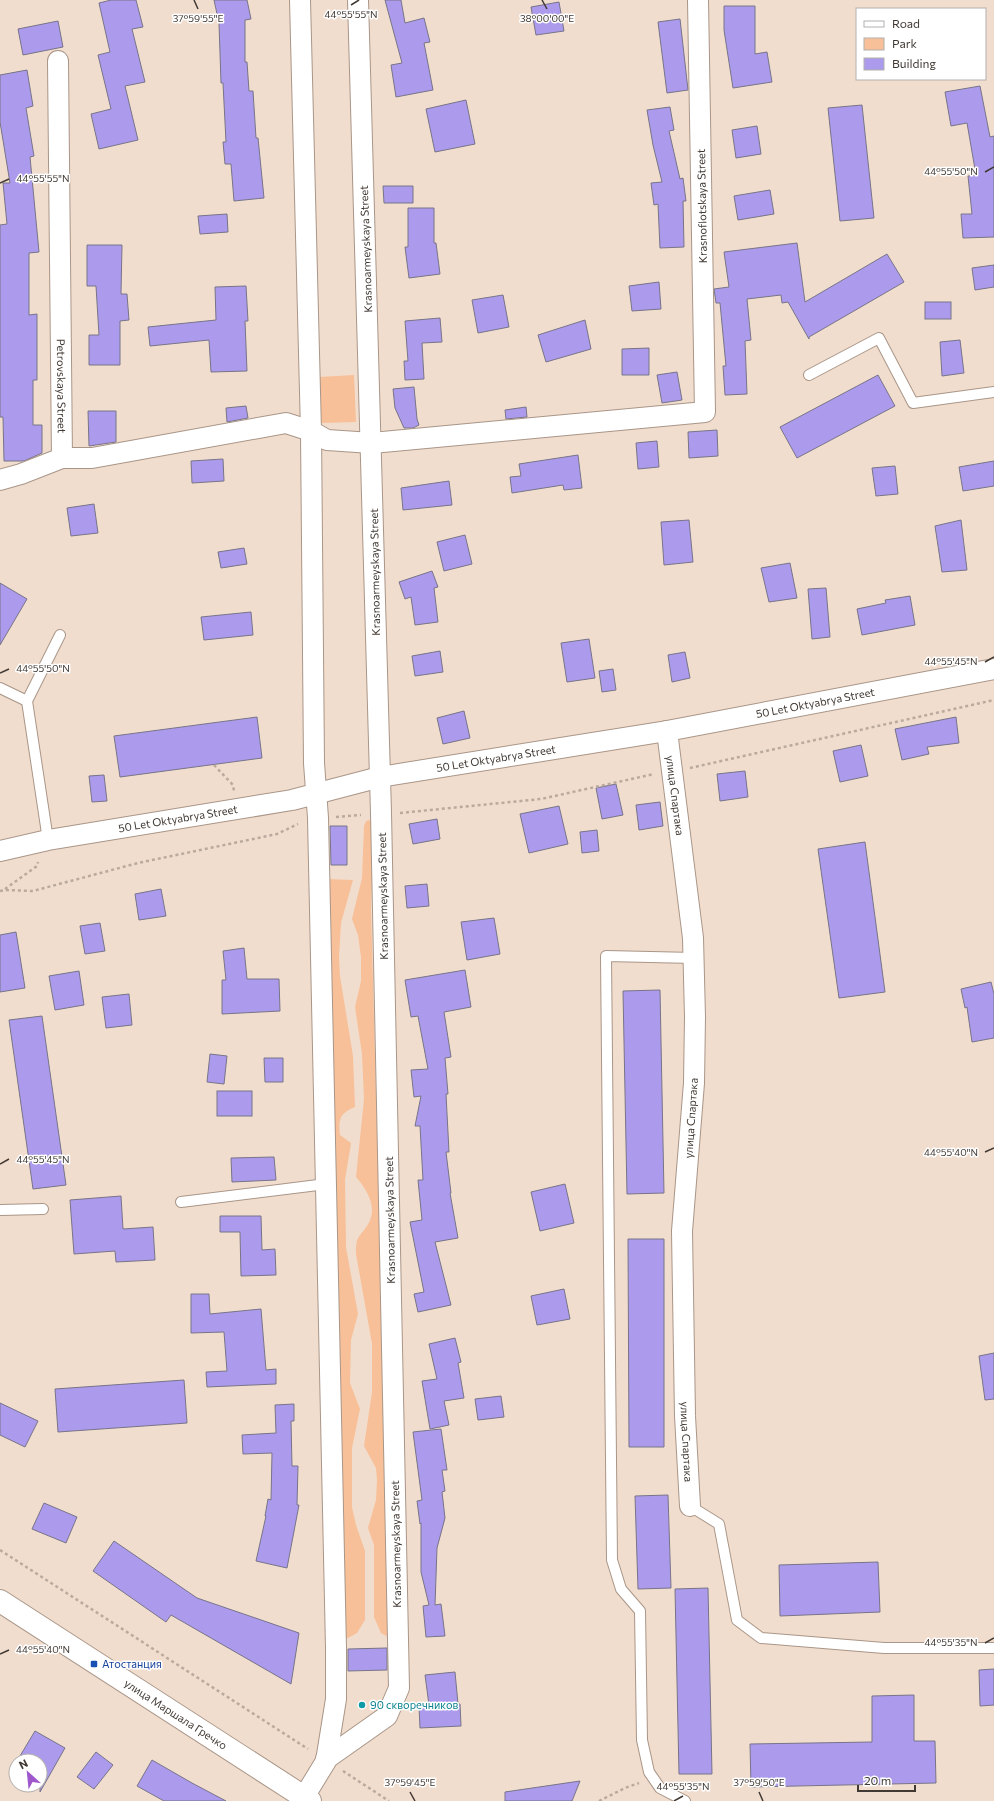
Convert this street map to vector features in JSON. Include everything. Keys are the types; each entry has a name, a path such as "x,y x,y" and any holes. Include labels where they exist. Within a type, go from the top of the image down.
{"main road":[{"name":"улица Маршала Гречко","path":"0,1601 307,1799"}],"street":[{"name":"Krasnoarmeyskaya Street","path":"300,0 310,431 314,763 318,818 336,1648 336,1699 326,1760 307,1799"},
{"name":"Krasnoarmeyskaya Street","path":"326,1760 386,1716 399,1688 382,813 358,0"},
{"name":"Krasnoflotskaya Street","path":"372,443 705,412 698,0"},
{"name":"Petrovskaya Street","path":"58,61 62,458"},
{"path":"0,480 21,474 62,458 92,458 286,423 310,431 327,440 372,443"},
{"name":"50 Let Oktyabrya Street","path":"0,851 48,840 292,800 380,777 667,731 994,669"},
{"name":"улица Спартака","path":"667,731 693,938 694,958 694,1083 682,1231 685,1416 690,1506"}],"lane":[{"path":"809,375 879,338 913,404 994,392"},
{"path":"48,840 27,701 60,635"},
{"path":"0,688 27,701"},
{"path":"685,1801 660,1788 648,1772 642,1740 640,1611 621,1589 612,1560 606,956 694,958"},
{"path":"181,1202 326,1184"},
{"path":"0,1210 43,1209"},
{"path":"690,1506 719,1524 737,1620 761,1638 884,1648 994,1648"}],"path":[{"path":"0,891 33,891 138,863 277,834 304,821 318,818 541,798 672,771 994,700"},
{"path":"214,765 233,785 236,810"},
{"path":"5,890 37,866 48,840"},
{"path":"0,1550 390,1801"},
{"path":"599,1801 625,1788 653,1778"}],"green space":[{"path":"354,375 356,422 321,423 319,377"},
{"path":"370,820 373,826 371,909 387,1501 388,1637 381,1633 374,1617 374,1545 368,1528 376,1500 377,1480 376,1468 364,1446 372,1392 372,1344 356,1254 357,1241 370,1219 372,1206 367,1193 356,1177 364,1099 362,1054 355,1007 361,981 361,957 358,935 352,919 362,878 364,826 366,821"},
{"path":"326,879 353,880 341,923 339,957 340,976 353,1056 355,1107 343,1114 339,1129 340,1135 351,1143 345,1180 346,1247 358,1314 351,1340 350,1383 360,1409 352,1448 352,1507 356,1525 365,1551 365,1620 357,1633 348,1638 344,1637"}],"building":[{"path":"111,0 136,0 143,27 132,29 145,82 125,86 138,140 99,149 91,114 111,109 98,55 110,52 99,3"},
{"path":"214,0 247,0 251,19 245,20 245,62 247,62 249,91 253,91 256,138 258,138 264,198 234,201 231,164 225,164 223,142 226,142 223,83 221,83 219,23"},
{"path":"385,0 401,0 405,23 424,18 430,42 424,43 433,90 396,97 391,65 402,63"},
{"path":"559,2 564,31 536,35 531,7"},
{"path":"724,6 755,6 755,54 767,52 772,82 733,88 724,30"},
{"path":"680,19 688,90 667,93 658,22"},
{"path":"58,21 63,47 23,55 18,29"},
{"path":"27,70 33,106 26,108 34,156 30,157 39,252 29,253 29,315 37,314 37,380 33,380 33,425 42,425 42,453 24,461 4,461 3,417 0,417 0,225 7,224 3,183 10,183 0,122 0,75"},
{"path":"980,86 990,137 994,136 994,237 963,238 961,214 972,214 968,176 976,175 967,123 951,126 945,92"},
{"path":"466,100 475,144 435,152 426,109"},
{"path":"862,105 874,218 840,221 828,108"},
{"path":"670,107 674,130 669,131 680,179 683,178 686,201 683,201 684,247 660,248 658,204 654,205 651,183 662,182 653,145 647,110"},
{"path":"757,126 761,154 736,158 732,130"},
{"path":"383,186 413,186 413,203 384,203"},
{"path":"770,190 774,214 738,220 734,196"},
{"path":"408,208 434,208 434,243 436,243 440,274 409,278 405,247 408,247"},
{"path":"227,214 228,232 200,234 198,216"},
{"path":"797,243 805,302 887,254 904,282 809,337 809,339 788,302 782,303 781,295 747,299 751,340 745,341 747,394 725,395 723,366 726,366 720,303 716,303 714,289 729,287 724,252"},
{"path":"87,245 122,245 121,294 127,294 129,320 120,321 120,365 89,365 89,335 99,335 96,286 87,286"},
{"path":"994,265 994,287 975,290 972,268"},
{"path":"659,282 661,309 632,311 629,286"},
{"path":"246,286 248,321 245,321 247,371 211,372 209,340 150,346 148,327 216,320 215,287"},
{"path":"503,295 509,327 478,333 472,300"},
{"path":"925,302 951,302 951,319 925,319"},
{"path":"440,318 442,342 422,343 424,379 405,380 404,361 408,361 405,321"},
{"path":"585,320 591,349 546,362 538,335"},
{"path":"960,340 964,373 942,376 940,342"},
{"path":"649,348 649,375 622,375 622,349"},
{"path":"677,372 682,400 662,403 657,375"},
{"path":"878,375 895,406 797,458 780,427"},
{"path":"414,387 417,419 419,425 413,428 404,428 395,408 393,389"},
{"path":"246,406 248,418 227,422 226,408"},
{"path":"526,407 527,417 506,419 505,410"},
{"path":"88,411 116,411 116,442 89,446"},
{"path":"717,430 718,456 689,458 688,432"},
{"path":"657,441 659,467 638,469 636,443"},
{"path":"578,455 582,488 564,490 563,485 512,493 510,477 521,476 519,464"},
{"path":"223,459 224,481 192,483 191,461"},
{"path":"994,461 994,486 963,491 959,467"},
{"path":"895,466 898,494 876,496 872,468"},
{"path":"449,481 452,505 403,510 401,488"},
{"path":"94,504 98,533 71,536 67,508"},
{"path":"689,520 693,562 664,565 661,522"},
{"path":"961,520 967,570 942,572 935,526"},
{"path":"465,535 472,564 444,571 437,542"},
{"path":"244,548 247,564 221,568 218,552"},
{"path":"790,563 797,598 769,602 761,568"},
{"path":"432,571 438,587 434,588 438,622 415,625 411,597 405,599 399,582"},
{"path":"0,583 27,599 0,645"},
{"path":"826,588 830,637 812,639 808,589"},
{"path":"910,596 915,625 862,635 857,609 886,603 885,600"},
{"path":"251,612 253,635 204,640 201,617"},
{"path":"589,639 595,678 567,682 561,643"},
{"path":"440,651 443,672 415,676 412,656"},
{"path":"685,652 690,678 672,682 668,655"},
{"path":"613,669 616,690 602,692 599,671"},
{"path":"464,711 470,738 443,744 437,718"},
{"path":"257,717 262,758 120,777 114,736"},
{"path":"956,717 959,743 927,747 929,754 902,760 895,729"},
{"path":"861,745 868,776 840,782 833,751"},
{"path":"745,771 748,797 720,801 717,774"},
{"path":"104,775 107,801 92,802 89,776"},
{"path":"616,784 623,815 602,819 596,788"},
{"path":"660,802 663,826 639,830 636,805"},
{"path":"559,806 568,844 529,853 520,814"},
{"path":"437,819 440,839 413,844 409,824"},
{"path":"330,826 347,826 347,865 331,865"},
{"path":"597,830 599,851 582,853 580,832"},
{"path":"865,842 885,992 839,998 818,849"},
{"path":"427,884 429,906 407,908 405,886"},
{"path":"161,889 166,916 139,920 135,894"},
{"path":"494,918 500,954 467,960 461,922"},
{"path":"100,923 105,951 85,954 80,926"},
{"path":"16,932 25,988 0,992 0,935"},
{"path":"244,948 247,979 279,979 280,1011 222,1014 222,980 226,980 223,951"},
{"path":"465,970 471,1007 444,1012 451,1057 445,1058 448,1094 446,1094 449,1152 446,1152 450,1193 458,1238 435,1242 451,1305 418,1312 414,1294 424,1292 410,1222 422,1220 418,1180 423,1180 420,1126 415,1126 421,1096 414,1097 411,1070 428,1069 418,1016 411,1017 405,980"},
{"path":"79,971 84,1005 55,1010 49,976"},
{"path":"991,982 994,994 994,1038 972,1042 967,1007 965,1008 961,989"},
{"path":"660,990 664,1193 627,1194 623,991"},
{"path":"129,994 132,1025 106,1028 102,997"},
{"path":"42,1016 66,1185 33,1189 9,1020"},
{"path":"210,1054 227,1056 224,1084 207,1082"},
{"path":"264,1058 283,1058 283,1082 265,1082"},
{"path":"217,1091 252,1091 252,1116 217,1116"},
{"path":"274,1157 276,1180 232,1182 231,1158"},
{"path":"565,1184 574,1223 540,1231 531,1192"},
{"path":"121,1196 123,1229 153,1227 155,1260 116,1262 115,1251 74,1254 70,1200"},
{"path":"220,1216 261,1216 262,1250 275,1249 276,1275 241,1276 240,1232 220,1232"},
{"path":"628,1239 664,1239 664,1447 629,1447"},
{"path":"564,1289 570,1319 537,1325 531,1296"},
{"path":"191,1294 209,1294 210,1314 261,1309 266,1370 276,1369 276,1384 207,1387 206,1372 227,1371 224,1332 191,1333"},
{"path":"455,1338 461,1362 458,1363 464,1398 444,1401 449,1425 430,1429 422,1381 437,1379 429,1344"},
{"path":"994,1353 994,1399 985,1400 979,1356"},
{"path":"184,1380 187,1423 58,1432 55,1389"},
{"path":"501,1396 504,1417 478,1420 475,1399"},
{"path":"0,1403 38,1421 25,1447 0,1435"},
{"path":"294,1404 294,1421 291,1421 292,1466 298,1466 297,1505 299,1505 287,1568 256,1561 266,1516 268,1499 271,1500 272,1453 243,1454 242,1435 276,1433 275,1405"},
{"path":"441,1429 447,1470 442,1470 445,1491 442,1492 445,1518 437,1548 435,1605 441,1604 445,1636 426,1637 423,1606 429,1605 421,1572 421,1523 420,1524 417,1501 422,1500 413,1432"},
{"path":"668,1495 671,1588 638,1589 635,1496"},
{"path":"44,1503 77,1517 66,1543 32,1529"},
{"path":"114,1541 197,1598 299,1633 291,1684 171,1615 166,1622 93,1571"},
{"path":"878,1562 880,1612 780,1616 779,1565"},
{"path":"708,1588 712,1774 679,1774 675,1589"},
{"path":"387,1648 387,1670 348,1671 348,1649"},
{"path":"994,1669 994,1705 980,1706 979,1670"},
{"path":"455,1672 458,1704 460,1704 461,1726 420,1728 419,1706 429,1705 425,1675"},
{"path":"914,1695 914,1741 935,1741 936,1783 751,1787 750,1744 872,1742 872,1696"},
{"path":"35,1731 65,1748 48,1778 48,1753 22,1753"},
{"path":"96,1752 113,1765 94,1789 77,1777"},
{"path":"152,1760 226,1801 164,1801 137,1786"},
{"path":"580,1781 572,1801 505,1801 505,1792"}],"place":[{"name":"Атостанция","path":"94,1664"},
{"name":"90 скворечников","path":"362,1705"}]}
